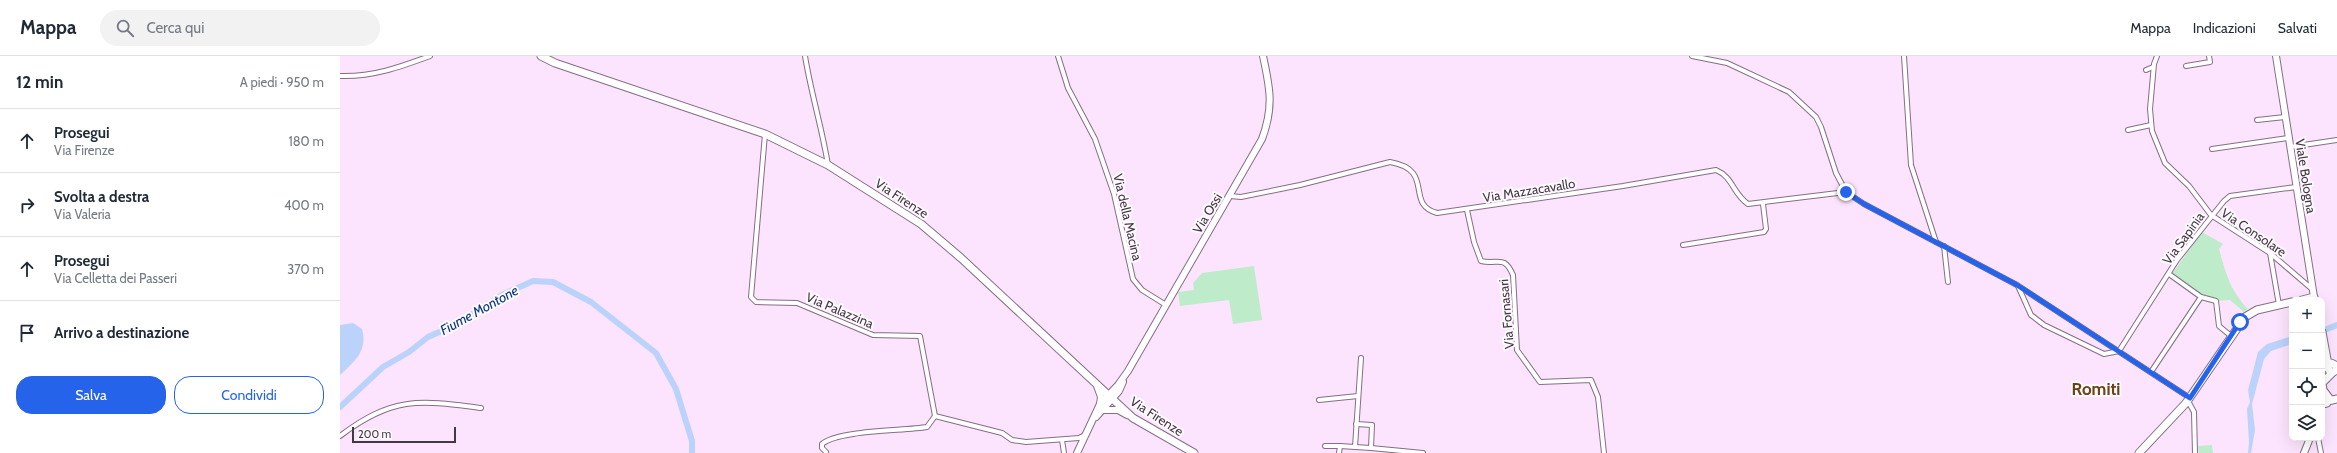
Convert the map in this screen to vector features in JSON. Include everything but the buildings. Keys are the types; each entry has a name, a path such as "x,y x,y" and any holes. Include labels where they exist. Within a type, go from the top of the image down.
{"main road":[{"name":"Via Firenze","path":"541,56 765,134 828,164 921,224 961,258 1133,418 1194,453"},
{"path":"2139,453 2189,400 2240,322 2250,313 2289,303"},
{"path":"2322,333 2334,366"},
{"path":"2325,373 2334,366"},
{"path":"2325,379 2334,366"},
{"path":"2325,403 2337,399"}],"street":[{"path":"340,76 357,76 388,71 430,56"},
{"path":"805,56 810,86 821,125 828,164"},
{"name":"Via della Macina","path":"1058,56 1068,88 1096,138 1114,194 1129,267 1133,279 1142,290 1166,305"},
{"name":"Via Ossi","path":"1110,397 1117,390 1253,157 1268,123 1270,97 1263,56"},
{"path":"1692,56 1727,63 1789,92 1805,107 1821,127 1836,173 1846,192 2017,285 2119,350 2189,400 2194,412 2195,453"},
{"path":"1904,56 1911,165 1936,242"},
{"name":"Via Consolare","path":"2157,56 2153,67 2150,109 2151,125 2165,163 2189,186 2212,215 2270,252 2312,289"},
{"path":"2186,66 2210,62 2209,56"},
{"name":"Viale Bologna","path":"2276,56 2314,297"},
{"path":"2146,70 2153,67"},
{"path":"2257,120 2285,117"},
{"path":"2128,130 2151,125"},
{"name":"Via Palazzina","path":"765,134 751,297 752,300 756,302 797,302 872,335 920,336 935,416"},
{"path":"2212,150 2288,138"},
{"path":"2290,147 2337,140"},
{"name":"Via Mazzacavallo","path":"1230,196 1241,197 1300,185 1390,162 1403,164 1413,171 1418,181 1421,204 1426,210 1437,213 1467,210 1716,170 1729,178 1739,198 1748,204 1763,204 1846,192"},
{"name":"Via Sapinia","path":"2119,350 2168,274 2212,215 2230,196 2296,186"},
{"path":"1682,245 1764,232 1766,229 1763,204"},
{"name":"Via Fornasari","path":"1467,210 1474,242 1481,261 1503,261 1507,264 1513,275 1517,350 1520,356 1540,382 1591,380 1598,397 1604,453"},
{"path":"1944,246 1948,282"},
{"path":"2270,252 2279,305"},
{"path":"2168,274 2201,297 2216,301 2219,326 2231,336"},
{"path":"2017,285 2031,315 2044,325 2104,354 2119,350"},
{"path":"2151,372 2201,297"},
{"path":"1355,447 1361,358"},
{"path":"1096,382 1104,387 1117,390 1122,405 1133,418"},
{"path":"1077,453 1094,420 1100,404 1100,392 1096,382"},
{"path":"1320,400 1358,396"},
{"path":"1100,404 1110,397"},
{"path":"1094,420 1105,410 1110,397"},
{"path":"340,436 383,409 398,405 416,402 481,408"},
{"path":"2325,403 2337,404"},
{"path":"1105,410 1118,410 1133,418"},
{"path":"826,452 822,448 822,444 829,440 853,435 927,427 935,416 1002,433 1012,440 1026,442 1062,440 1086,435"},
{"path":"1356,424 1372,425 1371,448"},
{"path":"1062,440 1064,453"},
{"path":"2304,453 2309,441"},
{"path":"2319,441 2321,453"},
{"path":"2307,445 2309,453"},
{"path":"1325,446 1371,448 1423,453"},
{"path":"1339,453 1340,446"}],"green space":[{"path":"2202,232 2223,244 2219,249 2224,266 2229,281 2237,295 2248,309 2244,312 2230,300 2218,301 2217,298 2202,295 2172,274"},
{"path":"1254,266 1262,320 1233,324 1229,300 1180,306 1178,292 1194,290 1193,283 1202,273"},
{"path":"2212,445 2213,453 2199,453 2198,446"}],"water":[{"path":"353,323 362,329 362,350 351,365 340,375 340,325"},
{"path":"2289,337 2289,345 2271,351 2264,359 2252,404 2255,430 2251,453 2248,453 2249,442 2247,409 2250,402 2248,390 2258,352 2267,344"}],"waterway":[{"name":"Fiume Montone","path":"340,407 383,367 409,352 428,337 457,324 502,295 533,281 553,282 591,302 656,353 676,389 692,441 692,453"},
{"name":"Fiume Montone","path":"2325,330 2337,325"}],"district":[{"name":"Romiti","path":"2096,389"}],"route":[{"path":"1846,192 1864,204 2017,285 2077,322 2190,398 2240,322"}]}
